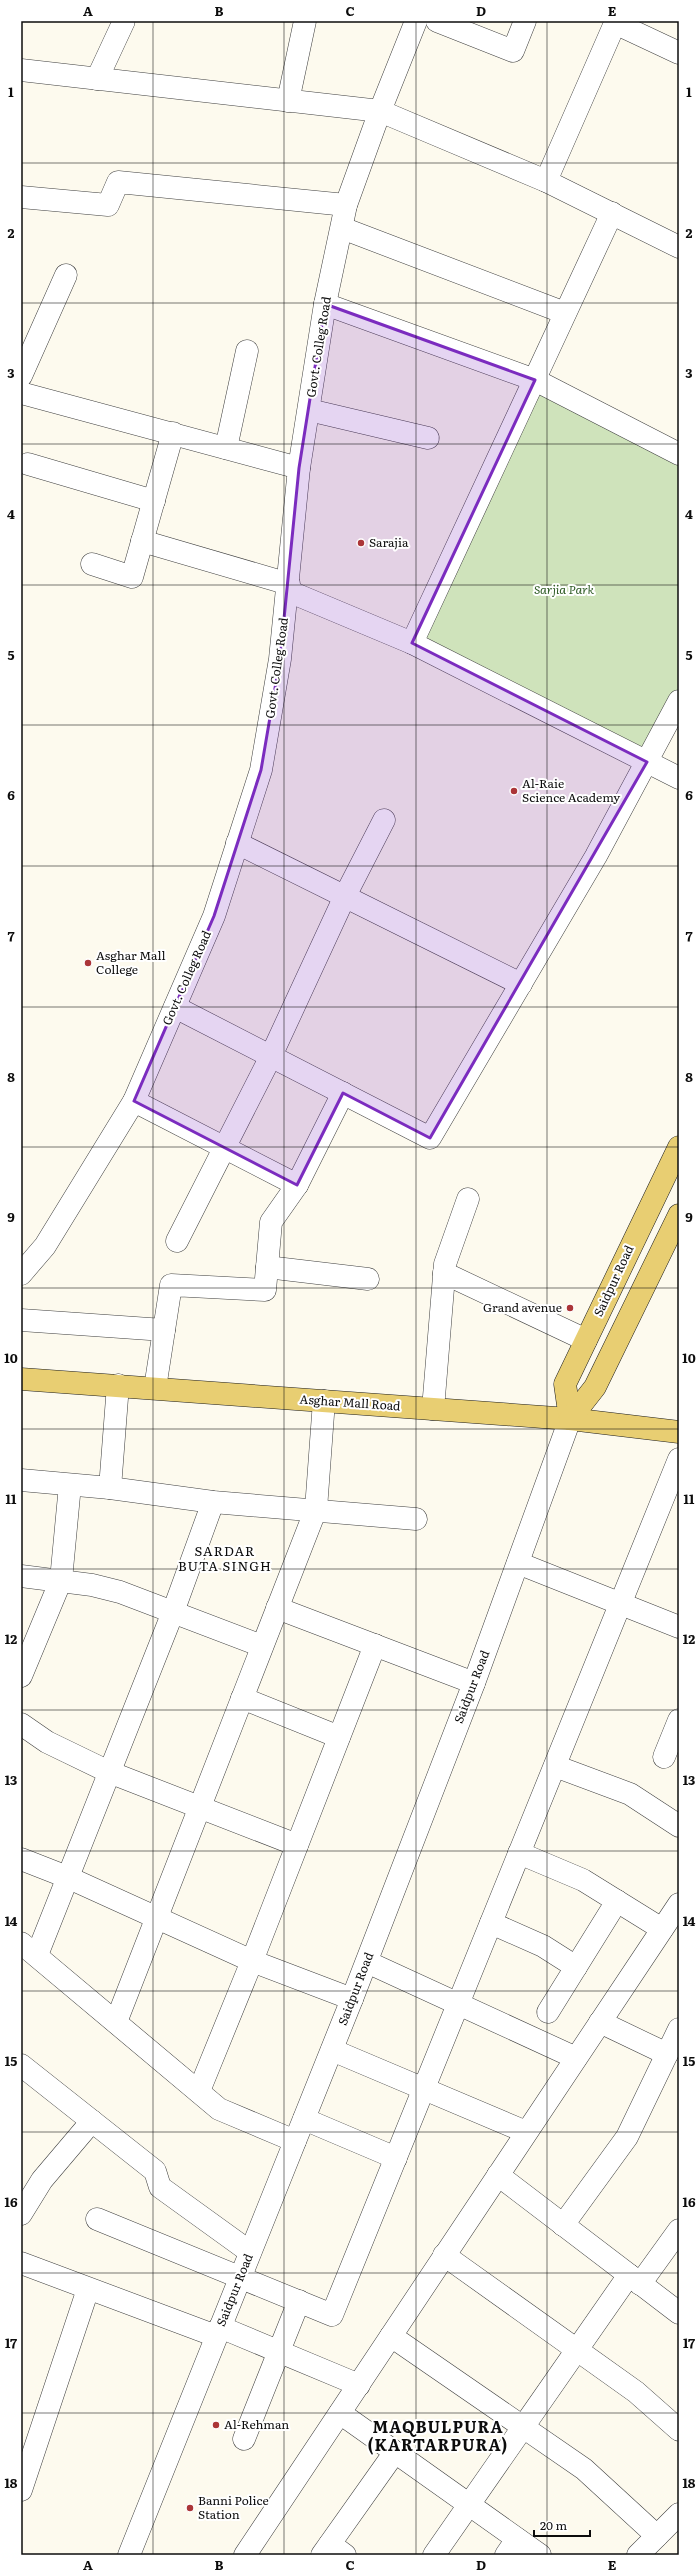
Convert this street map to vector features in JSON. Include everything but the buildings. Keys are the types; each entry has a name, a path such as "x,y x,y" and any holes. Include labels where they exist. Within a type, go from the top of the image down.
{"main road":[{"name":"Saidpur Road","path":"570,1419 565,1384 679,1147"},
{"name":"Saidpur Road","path":"570,1419 595,1387 679,1215"},
{"name":"Asghar Mall Road","path":"21,1379 570,1419 679,1432"}],"street":[{"path":"97,79 124,21"},
{"path":"288,101 304,21"},
{"name":"Govt. Colleg Road","path":"21,1274 45,1246 134,1101 214,916 261,770 280,659 299,468 325,304 346,205 380,111 416,21"},
{"path":"437,21 513,51 525,21"},
{"path":"546,181 615,22 679,53"},
{"path":"21,70 380,111 546,181 679,247"},
{"path":"21,197 108,205 118,182 346,205"},
{"path":"412,643 612,213"},
{"path":"342,228 566,313"},
{"path":"21,376 66,275"},
{"path":"325,304 535,380 679,454"},
{"path":"226,448 247,351"},
{"path":"21,393 299,468"},
{"path":"309,410 428,438"},
{"path":"92,564 132,577 173,433"},
{"path":"28,464 154,501"},
{"path":"142,541 288,588 412,643 679,778"},
{"path":"175,1007 430,1138 596,856 679,701"},
{"path":"177,1241 271,1056 345,896 384,820"},
{"path":"237,843 521,984"},
{"path":"155,1388 172,1285 265,1290 271,1222 298,1185 343,1093"},
{"path":"134,1101 298,1185"},
{"path":"433,1409 445,1264 468,1199"},
{"path":"267,1267 368,1279"},
{"path":"444,1273 586,1340"},
{"path":"21,1320 164,1330"},
{"path":"110,1488 118,1385"},
{"path":"116,2022 202,1808 242,1698 316,1509 324,1401"},
{"name":"Saidpur Road","path":"129,2555 352,1999 474,1683 570,1419"},
{"path":"97,2219 240,2276 332,2315 679,1459"},
{"path":"21,1480 110,1488 213,1502 316,1509 416,1519"},
{"path":"21,1676 61,1580 70,1485"},
{"path":"213,1502 172,1612 67,1877 29,1949 219,2109 295,2141"},
{"path":"518,1563 679,1628"},
{"path":"21,1576 61,1580 120,1592 262,1646"},
{"path":"277,1608 474,1683"},
{"path":"199,2091 252,1961 375,1645"},
{"path":"242,1698 339,1737"},
{"path":"664,1757 679,1720"},
{"path":"21,1724 47,1742 109,1772 297,1845"},
{"path":"555,1766 630,1794 679,1826"},
{"path":"519,1854 583,1880 662,1929"},
{"path":"21,1859 67,1877 252,1961 352,1999"},
{"path":"548,2012 617,1901"},
{"path":"245,2555 679,1904"},
{"path":"491,1923 543,1946 576,1967"},
{"path":"366,1962 576,2058"},
{"path":"600,2022 667,2054"},
{"path":"563,2225 627,2138 679,2029"},
{"path":"332,2050 526,2132"},
{"path":"21,2065 155,2171 160,2187 250,2252"},
{"path":"304,2119 396,2158"},
{"path":"21,2214 42,2180 92,2121"},
{"path":"498,2175 679,2313"},
{"path":"434,2555 577,2350 679,2230"},
{"path":"444,2255 636,2392 679,2430"},
{"path":"21,2264 88,2289 279,2352 359,2385"},
{"path":"21,2490 88,2289"},
{"path":"244,2439 299,2301"},
{"path":"391,2336 584,2469 657,2536"},
{"path":"340,2413 469,2505 512,2547 540,2555"},
{"path":"332,2551 395,2452"},
{"path":"638,2555 679,2514"}],"highlighted area":[{"path":"325,304 535,380 412,643 647,762 430,1138 343,1093 297,1185 134,1101 214,916 261,770 280,659 299,468"}],"green space":[{"name":"Sarjia Park","path":"535,380 679,454 679,701 647,762 412,643"}],"place":[{"name":"Sarajia","path":"361,543"},
{"name":"Al-Raie Science Academy","path":"514,791"},
{"name":"Asghar Mall College","path":"88,963"},
{"name":"Grand avenue","path":"570,1308"},
{"name":"Al-Rehman","path":"216,2425"},
{"name":"Banni Police Station","path":"190,2508"}],"district":[{"name":"SARDAR BUTA SINGH","path":"225,1558"},
{"name":"MAQBULPURA (KARTARPURA)","path":"438,2436"}]}
